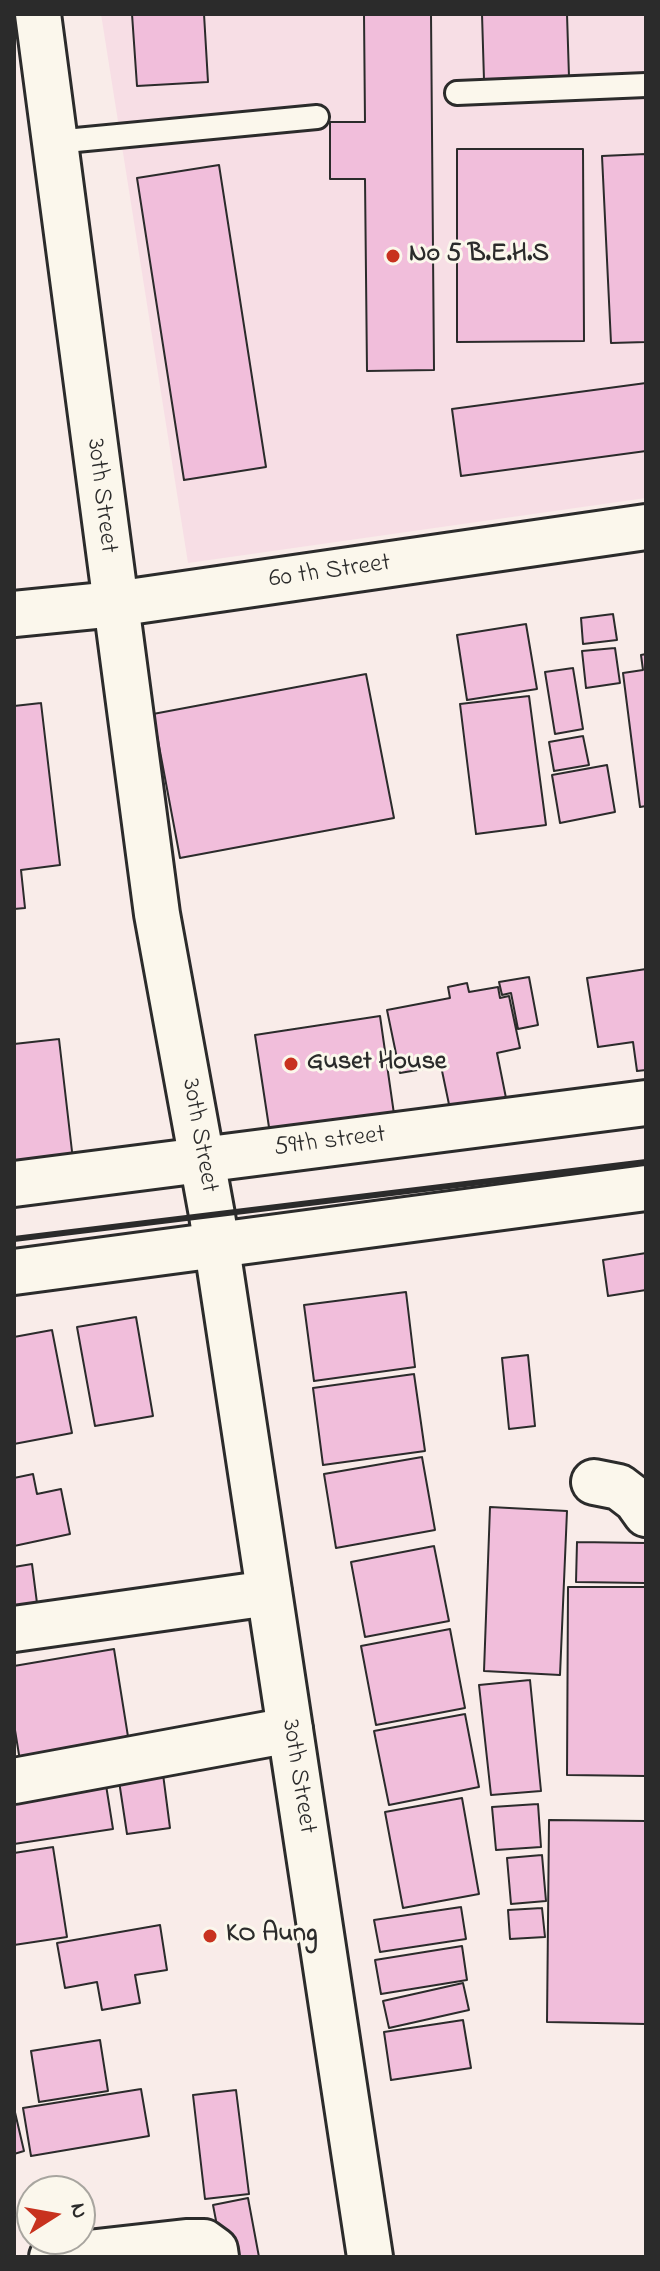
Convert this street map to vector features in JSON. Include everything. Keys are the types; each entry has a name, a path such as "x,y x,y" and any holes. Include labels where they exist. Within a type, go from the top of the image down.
{"street":[{"name":"30th Street","path":"38,14 157,914 216,1245 370,2257"},
{"name":"60 th Street","path":"14,614 115,604 646,527"},
{"name":"59th street","path":"14,1184 646,1103"},
{"path":"14,1272 646,1188"},
{"path":"594,1482 619,1487 636,1500 646,1514"},
{"path":"14,1629 269,1593"},
{"path":"14,1781 290,1730"},
{"path":"52,2257 186,2242 204,2242 215,2250 216,2257"}],"lane":[{"path":"457,93 646,85"},
{"path":"55,142 317,117"}],"shaded area":[{"name":"No 5 B.E.H.S","path":"101,14 646,14 646,498 188,563"}],"building":[{"path":"132,14 204,14 208,82 137,86"},
{"path":"364,14 431,14 434,370 367,371 365,179 330,179 330,122 365,122"},
{"path":"482,14 567,14 569,77 484,80"},
{"path":"457,149 583,149 584,341 457,342"},
{"path":"646,154 646,342 611,343 602,156"},
{"path":"219,165 266,467 184,480 137,178"},
{"path":"646,383 646,451 461,476 452,409"},
{"path":"613,614 617,640 583,644 581,618"},
{"path":"526,624 537,689 467,700 457,635"},
{"path":"615,648 620,683 586,688 582,651"},
{"path":"646,654 646,806 640,807 623,673 643,670 641,655"},
{"path":"573,668 583,729 555,734 545,672"},
{"path":"366,674 394,818 180,858 153,714"},
{"path":"529,696 546,825 476,834 460,704"},
{"path":"41,703 60,865 21,870 25,908 14,909 14,706"},
{"path":"583,736 589,765 554,771 549,742"},
{"path":"607,765 615,812 560,823 552,775"},
{"path":"646,969 646,1070 637,1071 633,1042 598,1047 587,978"},
{"path":"529,977 538,1025 518,1029 511,993 502,995 499,982"},
{"path":"467,983 469,992 498,987 500,998 509,996 520,1048 497,1053 507,1103 451,1114 441,1066 400,1073 387,1010 450,998 448,987"},
{"path":"380,1016 396,1128 272,1147 255,1035"},
{"path":"59,1039 73,1160 14,1167 14,1044"},
{"path":"646,1253 646,1290 608,1296 603,1260"},
{"path":"406,1292 415,1367 314,1381 304,1305"},
{"path":"136,1317 153,1416 95,1426 77,1327"},
{"path":"52,1330 72,1433 14,1444 14,1337"},
{"path":"528,1355 535,1426 509,1429 502,1358"},
{"path":"414,1374 425,1451 323,1465 313,1388"},
{"path":"422,1457 435,1530 336,1548 324,1474"},
{"path":"33,1474 37,1494 61,1489 70,1534 14,1546 14,1478"},
{"path":"490,1507 567,1511 560,1675 484,1671"},
{"path":"577,1542 646,1543 645,1583 576,1582"},
{"path":"434,1546 449,1621 365,1637 351,1562"},
{"path":"32,1564 38,1611 14,1615 14,1567"},
{"path":"568,1587 646,1587 646,1776 567,1775"},
{"path":"450,1629 465,1708 376,1725 361,1646"},
{"path":"114,1649 130,1749 21,1767 14,1724 14,1666"},
{"path":"530,1680 541,1791 491,1795 479,1685"},
{"path":"465,1714 479,1787 389,1805 374,1731"},
{"path":"163,1774 170,1828 127,1834 119,1781"},
{"path":"106,1785 113,1829 14,1844 14,1799"},
{"path":"462,1798 479,1894 403,1908 385,1812"},
{"path":"538,1804 541,1847 496,1850 492,1807"},
{"path":"549,1820 646,1821 646,2024 547,2022"},
{"path":"53,1847 67,1937 14,1945 14,1853"},
{"path":"542,1855 546,1901 511,1904 507,1858"},
{"path":"461,1907 466,1939 380,1952 374,1920"},
{"path":"542,1908 545,1937 510,1939 508,1910"},
{"path":"160,1925 167,1970 135,1975 140,2003 102,2010 97,1982 65,1988 57,1943"},
{"path":"462,1946 467,1980 381,1994 375,1960"},
{"path":"463,1983 469,2010 389,2028 383,2001"},
{"path":"463,2020 471,2068 391,2080 384,2032"},
{"path":"100,2040 108,2091 39,2102 31,2051"},
{"path":"141,2089 149,2136 31,2156 23,2108"},
{"path":"236,2090 249,2194 205,2199 193,2095"},
{"path":"14,2108 24,2151 14,2154"},
{"path":"248,2198 259,2257 223,2257 213,2205"}],"railway":[{"path":"14,1239 646,1162"}],"place":[{"name":"No 5 B.E.H.S","path":"393,256"},
{"name":"Guset House","path":"291,1064"},
{"name":"KO Aung","path":"210,1936"}]}
